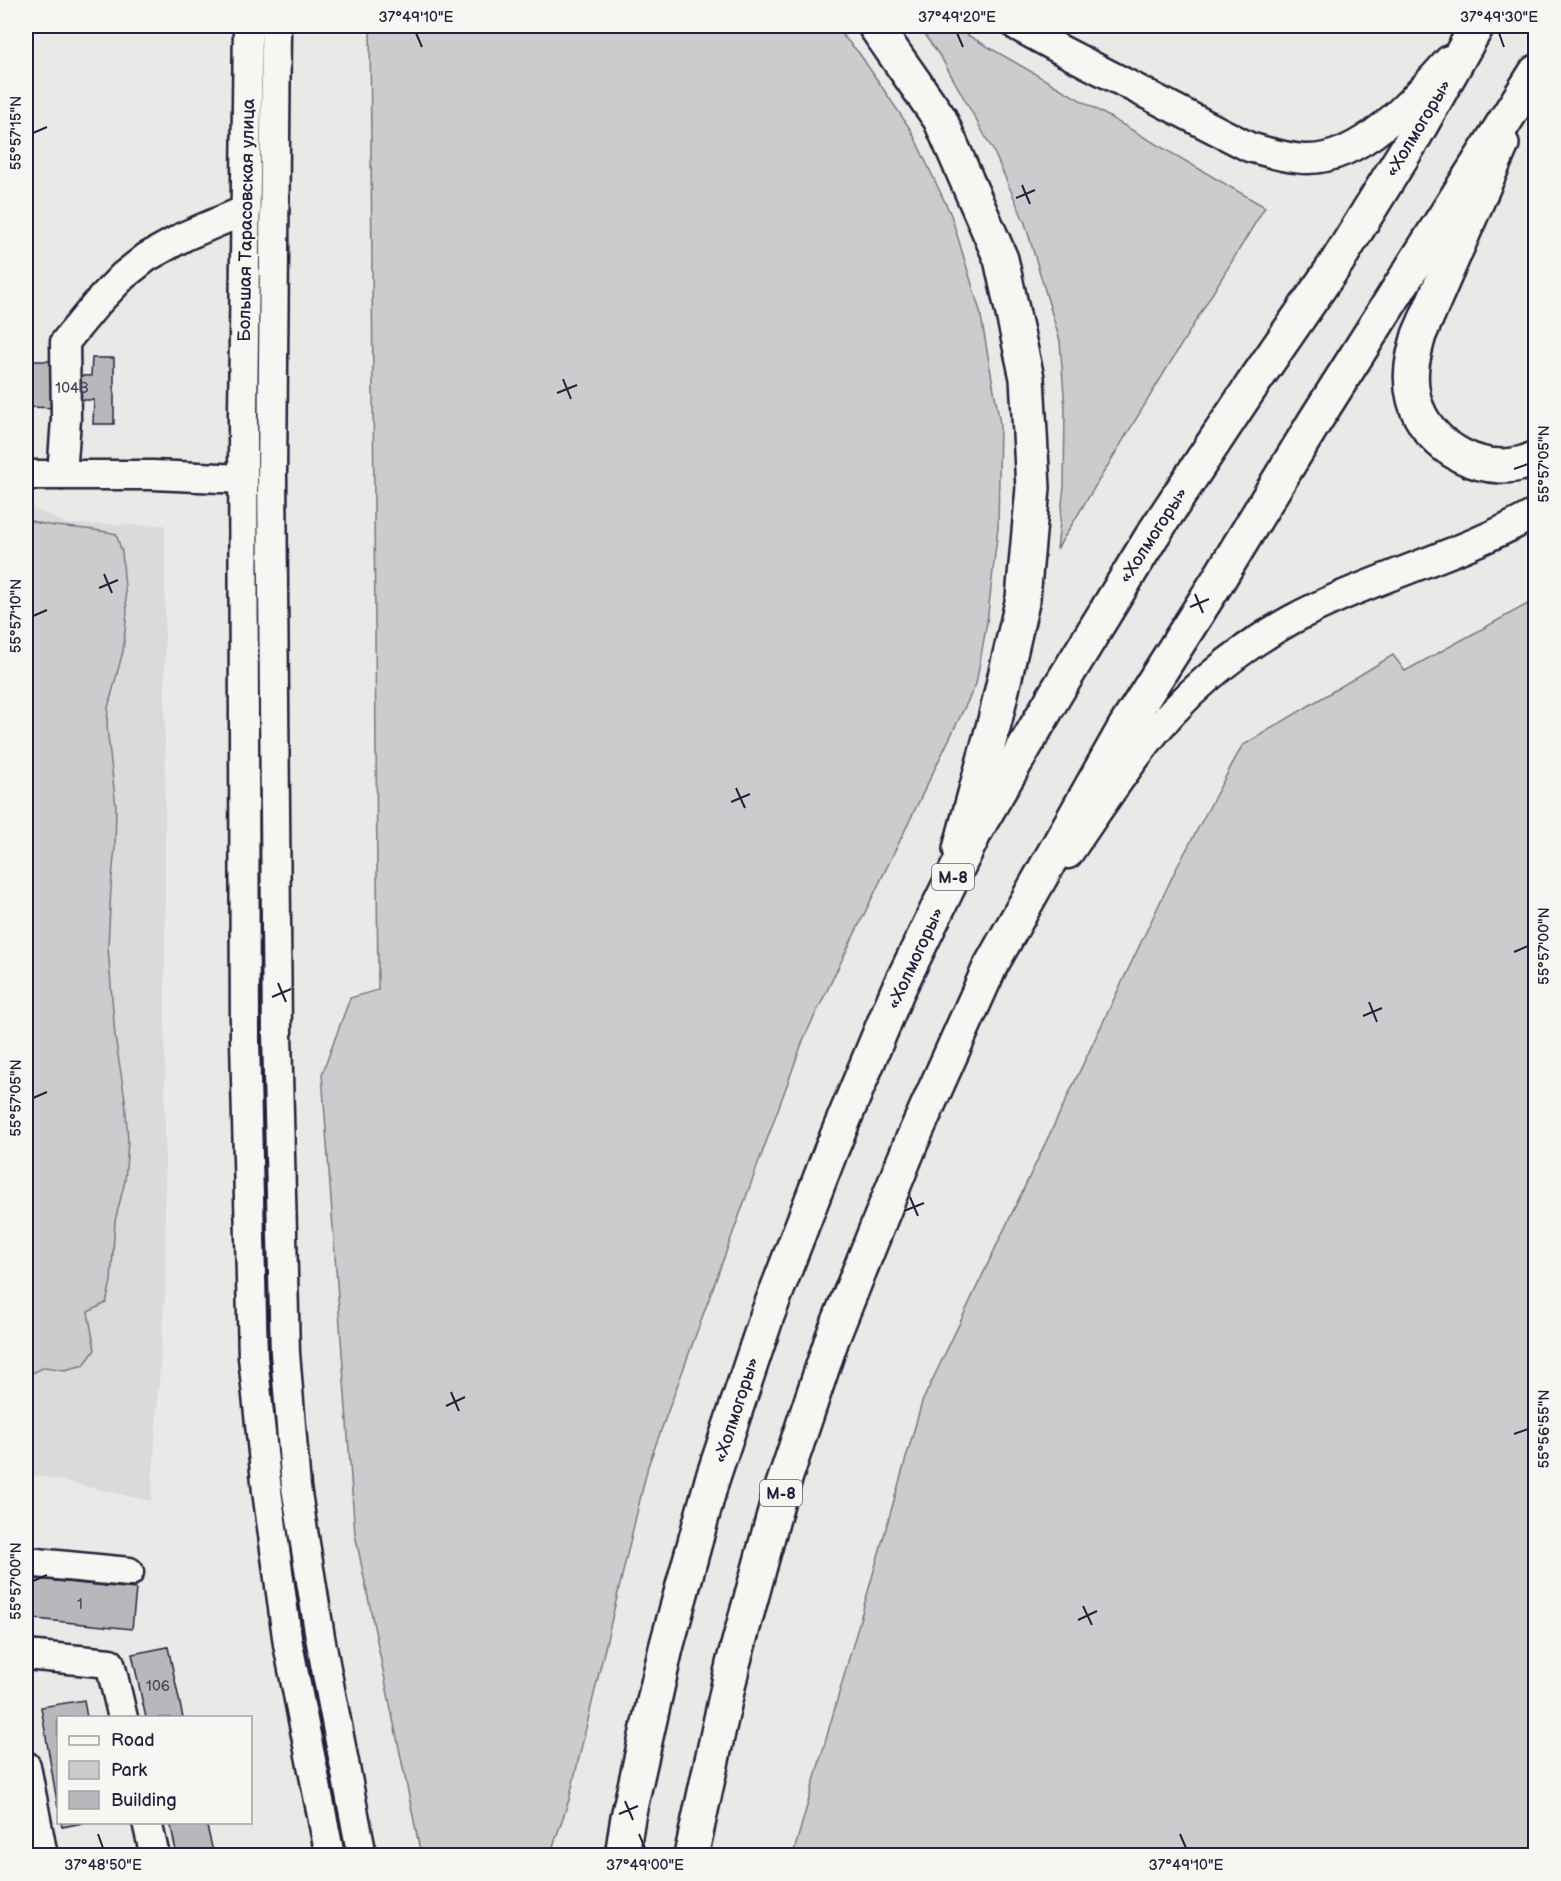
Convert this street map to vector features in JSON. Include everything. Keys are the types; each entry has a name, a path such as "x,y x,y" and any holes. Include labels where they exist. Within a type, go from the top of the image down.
{"main road":[{"path":"875,26 940,118 992,238 1001,259 1027,378 1033,488 1023,598 994,720 951,882"},
{"name":"«Холмогоры»","path":"622,1856 628,1817 672,1625 712,1480 767,1316 830,1153 897,992 976,830 1112,600 1248,391 1337,262 1416,134 1477,27"},
{"path":"1531,80 1433,301 1412,359 1411,379 1414,399 1423,421 1435,437 1448,448 1468,460 1486,464 1511,465 1536,458"},
{"name":"М-8","path":"691,1856 733,1664 778,1500 829,1350 911,1143 990,967 1125,727 1531,80"}],"street":[{"name":"Большая Тарасовская улица","path":"248,26 243,414 245,1040 253,1357 267,1491 288,1644 330,1856"},
{"name":"Большая Тарасовская улица","path":"276,26 272,413 277,1034 285,1353 296,1487 320,1637 362,1856"},
{"path":"1017,26 1249,147 1282,156 1307,159 1328,157 1339,153 1371,135 1399,113 1477,27"},
{"path":"62,475 66,419 65,342 117,283 147,256 184,236 246,210"},
{"path":"26,475 153,475 243,479"},
{"path":"990,967 1142,748 1195,689 1219,668 1257,640 1291,620 1364,587 1463,549 1536,513"},
{"path":"26,1562 129,1572"},
{"path":"26,1655 110,1663 123,1716"},
{"path":"26,1766 43,1856"},
{"path":"610,1856 628,1817"},
{"path":"147,1824 155,1856"}],"shaded area":[{"path":"26,505 68,524 165,525 165,1293 151,1501 26,1473"}],"green space":[{"path":"370,26 834,26 859,53 911,130 951,215 980,311 1000,424 998,528 987,622 976,684 804,1038 648,1466 569,1800 550,1855 421,1855 355,1534 322,1074 350,998 378,990"},
{"path":"918,26 952,26 1265,207 1057,549 1064,486 1065,408 1060,341 1025,223 994,152 942,59"},
{"path":"26,519 48,525 116,534 122,552 127,612 123,651 108,708 107,727 116,807 108,947 115,1036 125,1099 128,1141 125,1181 115,1221 111,1282 106,1303 88,1312 95,1350 84,1365 65,1370 45,1367 26,1376"},
{"path":"1535,600 1535,1855 793,1855 922,1402 1175,871 1242,746 1393,655 1405,671"}],"building":[{"path":"92,358 114,358 114,424 93,424 94,400 58,400 57,408 30,407 30,361 64,361 64,375 91,376"},
{"path":"26,1578 136,1589 132,1629 26,1618"},
{"path":"168,1647 183,1716 146,1716 132,1654"},
{"path":"84,1700 87,1716 57,1716 57,1802 41,1707"},
{"path":"61,1824 78,1824 62,1827"},
{"path":"170,1824 206,1824 214,1856 177,1856"}]}
